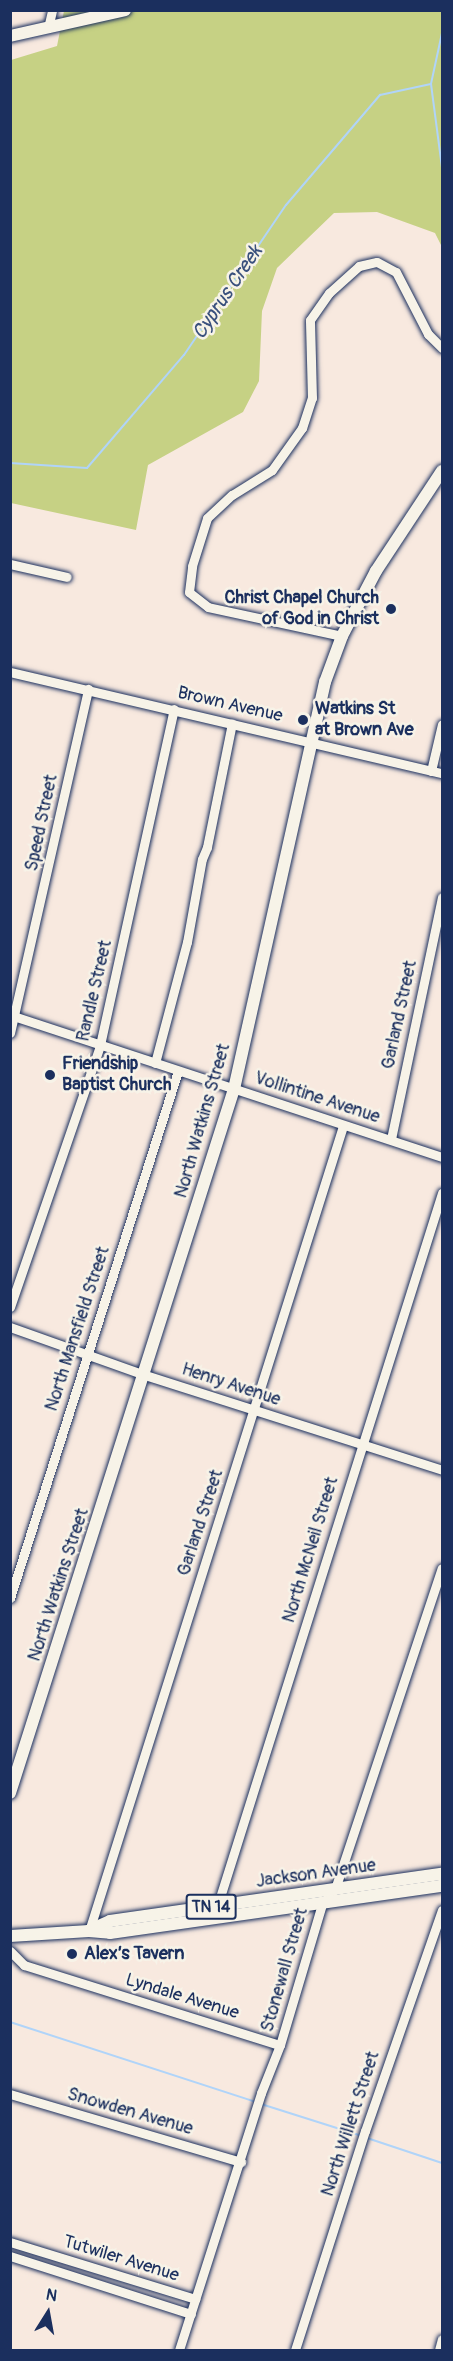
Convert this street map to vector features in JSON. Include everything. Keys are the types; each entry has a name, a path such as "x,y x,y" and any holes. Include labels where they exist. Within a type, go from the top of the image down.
{"main road":[{"path":"10,36 125,10"},
{"name":"North Watkins Street","path":"10,1793 145,1375 234,1089 325,682 342,636 376,571 442,471"},
{"name":"Jackson Avenue","path":"89,1930 110,1921 442,1874"},
{"name":"Jackson Avenue","path":"10,1936 89,1930 110,1933 442,1886"}],"street":[{"path":"48,28 52,10"},
{"path":"342,636 208,607 189,592 192,566 207,518 232,495 272,470 302,428 312,398 310,320 329,292 359,266 377,262 396,272 428,334 442,348"},
{"path":"10,564 68,577"},
{"name":"Brown Avenue","path":"10,672 442,773"},
{"name":"Speed Street","path":"10,1033 88,689"},
{"name":"Randle Street","path":"10,1307 100,1045 174,709"},
{"path":"155,1063 187,942 202,859 207,847 232,723"},
{"path":"431,771 442,724"},
{"name":"Garland Street","path":"391,1139 442,897"},
{"name":"Vollintine Avenue","path":"13,1016 442,1157"},
{"name":"North Mansfield Street","path":"10,1598 178,1071"},
{"name":"Garland Street","path":"89,1930 343,1125"},
{"name":"North McNeil Street","path":"214,1918 361,1444 442,1193"},
{"name":"Henry Avenue","path":"10,1327 145,1375 442,1470"},
{"name":"Stonewall Street","path":"179,2350 241,2162 261,2093 280,2045 322,1904 335,1889 442,1568"},
{"name":"North Willett Street","path":"296,2350 365,2131 442,1910"},
{"name":"Lyndale Avenue","path":"10,1951 24,1965 280,2045"},
{"name":"Snowden Avenue","path":"10,2094 241,2162"},
{"name":"Tutwiler Avenue","path":"10,2242 195,2300"},
{"name":"Tutwiler Avenue","path":"21,2245 14,2257 191,2314"},
{"name":"Tutwiler Avenue","path":"34,2263 38,2250"},
{"path":"439,2350 442,2339"}],"green space":[{"path":"64,11 442,11 442,247 435,233 377,212 334,213 277,268 262,311 259,381 243,412 148,465 136,530 11,503 11,60 57,46"}],"waterway":[{"path":"442,33 431,84 442,167"},
{"name":"Cyprus Creek","path":"10,463 87,468 184,355 286,205 380,95 431,84"},
{"path":"10,2022 256,2102"},
{"path":"261,2104 362,2136"},
{"path":"367,2138 442,2163"}],"place":[{"name":"Christ Chapel Church of God in Christ","path":"391,609"},
{"name":"Watkins St at Brown Ave","path":"303,720"},
{"name":"Friendship Baptist Church","path":"50,1075"},
{"name":"Alex’s Tavern","path":"72,1954"}]}
